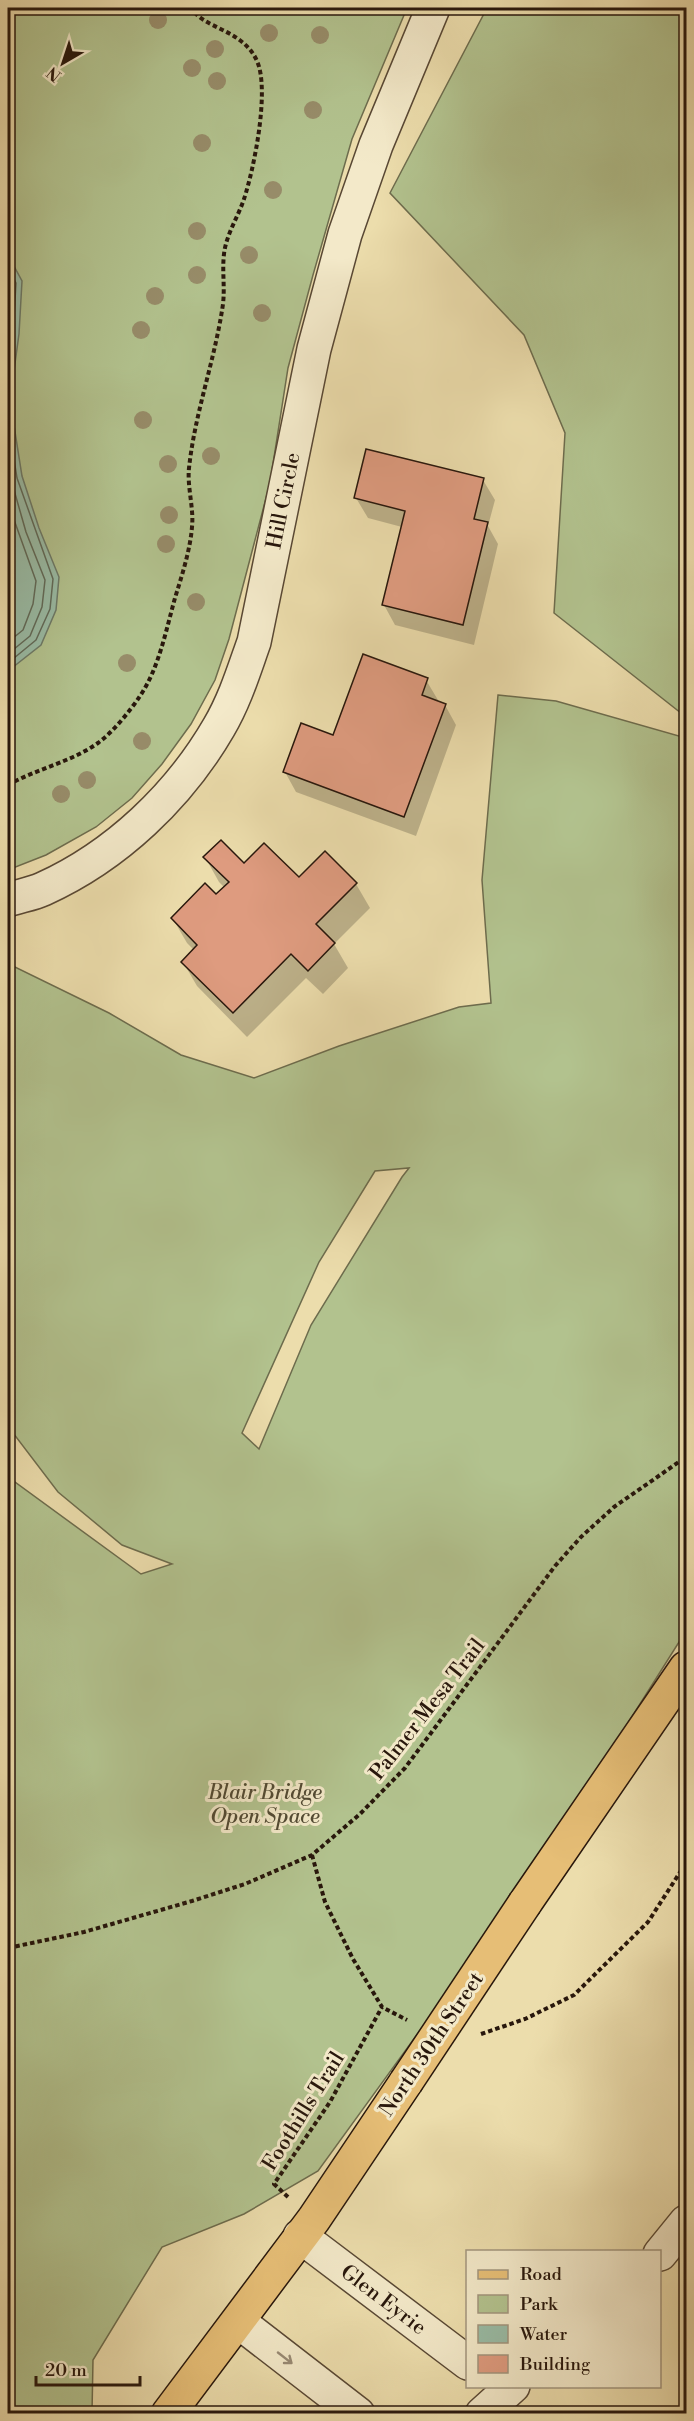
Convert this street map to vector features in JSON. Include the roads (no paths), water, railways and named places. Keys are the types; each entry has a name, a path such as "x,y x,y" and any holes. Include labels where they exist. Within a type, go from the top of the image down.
{"main road":[{"name":"North 30th Street","path":"168,2414 239,2322 307,2228 525,1902 687,1668"}],"street":[{"name":"Hill Circle","path":"8,900 42,889 85,866 127,837 165,799 194,764 220,726 238,687 254,642 314,349 345,234 376,146 433,8"},
{"path":"661,2253 687,2222"},
{"name":"Glen Eyrie","path":"307,2228 466,2361"},
{"path":"239,2322 358,2414"}],"water":[{"path":"8,255 22,281 19,334 10,400 22,476 39,528 59,577 56,610 41,645 8,671"}],"park label":[{"name":"Blair Bridge Open Space","path":"265,1804"}]}
